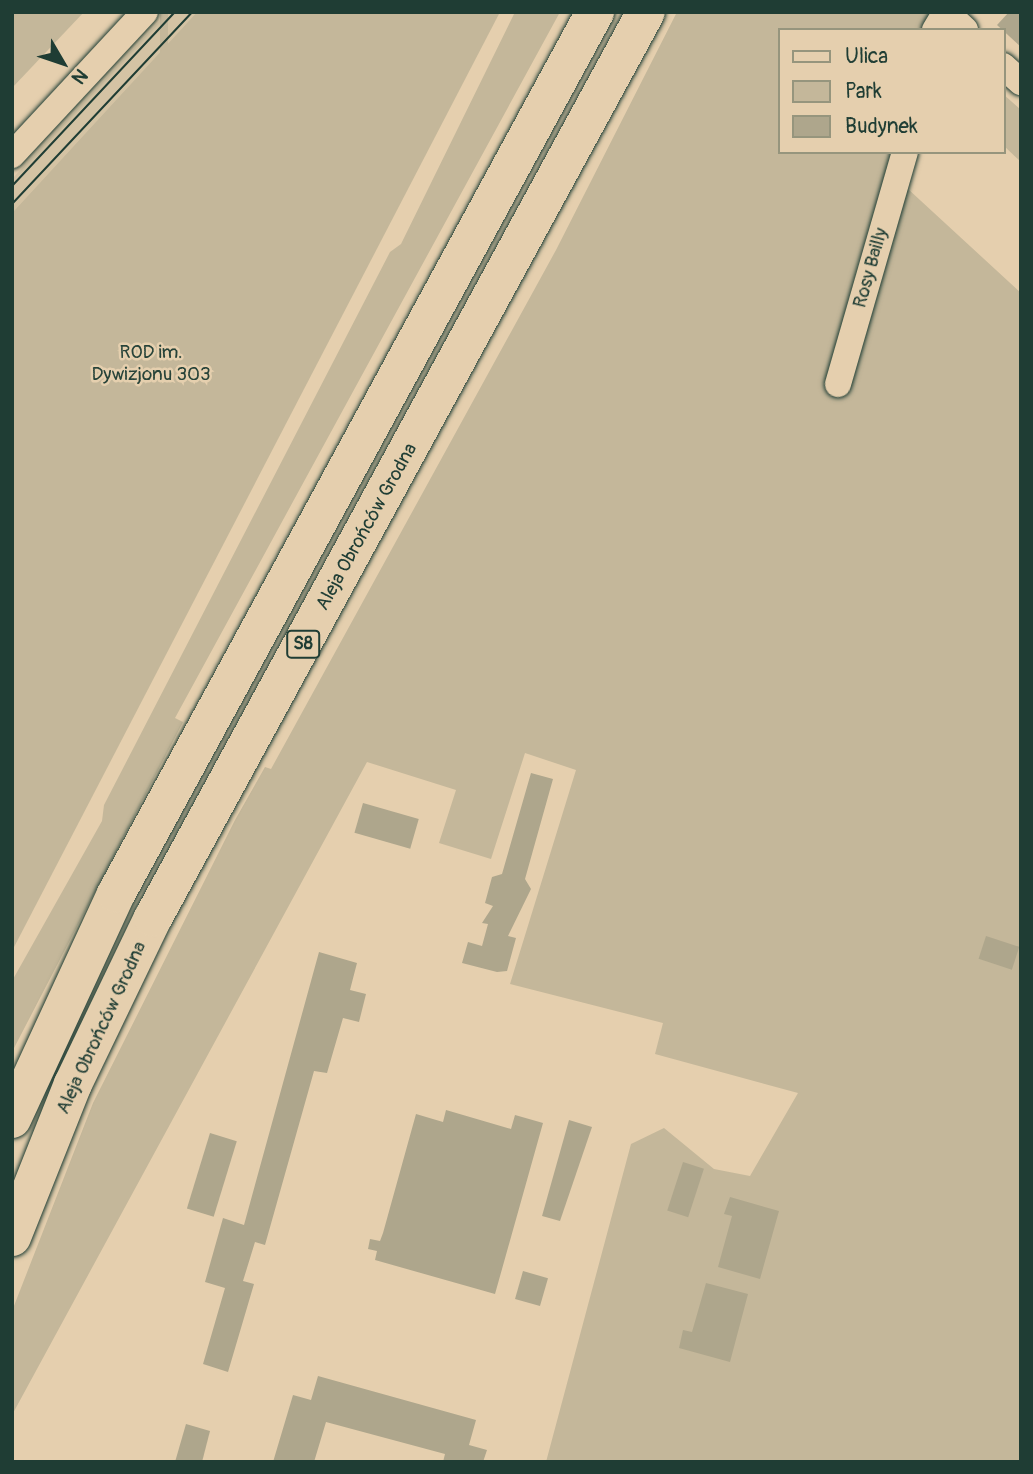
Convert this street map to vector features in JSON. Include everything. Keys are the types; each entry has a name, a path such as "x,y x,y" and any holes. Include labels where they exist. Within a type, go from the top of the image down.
{"highway":[{"name":"S8","path":"12,1119 116,894 595,12"},
{"name":"Aleja Obrońców Grodna","path":"12,1237 73,1084 153,918 646,12"}],"street":[{"path":"12,155 145,12"},
{"path":"937,28 946,12 963,28"},
{"path":"1005,68 1021,82"},
{"name":"Rosy Bailly","path":"838,384 904,154"}],"shaded area":[{"path":"168,12 197,12 12,213 12,179"}],"green space":[{"path":"12,12 84,12 12,88"},
{"path":"160,12 168,12 168,229 160,229"},
{"name":"ROD im. Dywizjonu 303","path":"197,12 500,12 12,951 12,213"},
{"path":"515,12 560,12 175,718 183,722 12,1052 12,981 102,821 104,805 390,252 401,244"},
{"path":"677,12 940,12 936,28 778,28 778,154 899,154 878,283 908,189 1021,293 1021,1462 546,1462 631,1144 664,1128 714,1169 750,1176 798,1093 655,1054 663,1023 510,984 576,770 525,753 491,859 439,843 456,790 367,762 12,1415 12,1311 93,1103 235,820 265,767 271,769 556,250"},
{"path":"1005,96 1021,110 1021,162 1005,147"}],"building":[{"path":"1009,12 1021,12 1021,47 1005,32 1005,28 997,25"},
{"path":"531,773 553,779 525,879 531,889 508,936 516,938 507,971 497,972 462,963 468,942 482,946 488,924 482,923 493,906 485,903 492,877 502,874"},
{"path":"363,803 419,819 410,849 354,833"},
{"path":"986,936 1019,947 1012,970 979,959"},
{"path":"319,952 357,963 350,990 366,994 359,1022 343,1018 327,1073 314,1071 265,1245 255,1242 243,1281 254,1284 228,1372 203,1364 225,1288 205,1282 223,1218 244,1225"},
{"path":"446,1110 511,1129 515,1115 543,1123 495,1294 375,1260 377,1251 368,1249 370,1239 380,1241 383,1233 416,1114 443,1122"},
{"path":"569,1120 592,1127 560,1221 542,1216"},
{"path":"210,1133 237,1141 214,1217 187,1209"},
{"path":"683,1162 704,1169 688,1217 667,1211"},
{"path":"730,1197 779,1211 760,1279 718,1267 732,1216 724,1214"},
{"path":"523,1271 548,1278 540,1306 515,1299"},
{"path":"706,1283 748,1294 730,1362 679,1348 683,1330 692,1332"},
{"path":"318,1376 476,1420 469,1445 487,1450 483,1462 443,1462 445,1454 326,1422 314,1462 273,1462 293,1395 311,1400"},
{"path":"186,1424 210,1431 202,1462 175,1462"}],"tram line":[{"path":"12,186 175,12"},
{"path":"12,204 192,12"}]}
